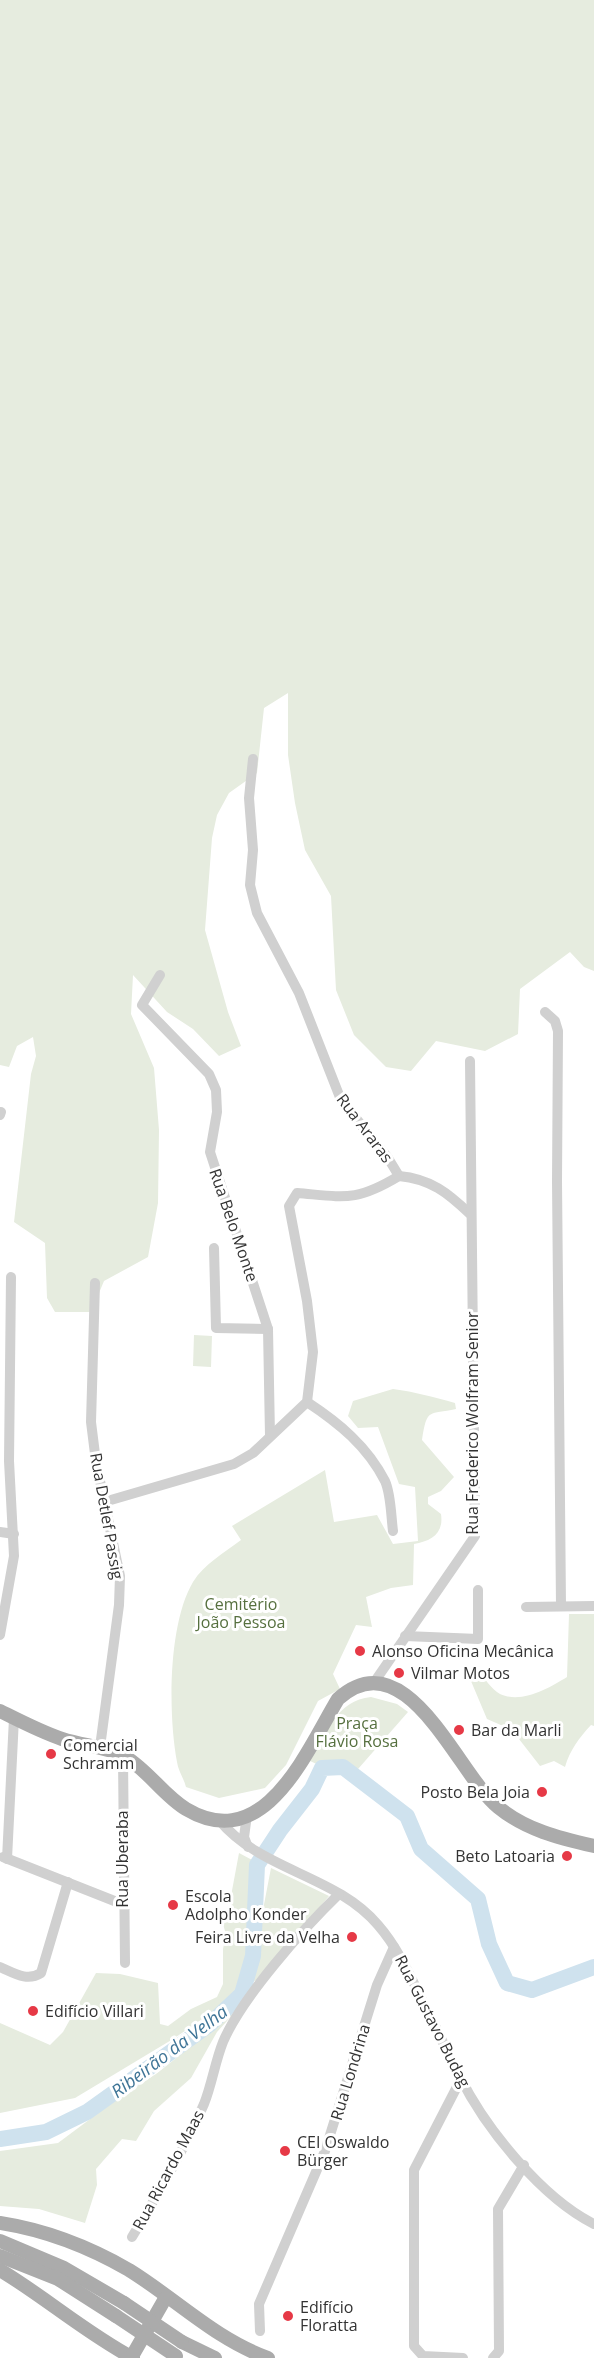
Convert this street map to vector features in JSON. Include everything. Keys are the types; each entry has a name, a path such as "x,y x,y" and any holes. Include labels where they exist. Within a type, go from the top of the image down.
{"main road":[{"path":"0,1711 63,1739 100,1747 123,1756 143,1769 178,1804 198,1815 234,1820 270,1802 286,1786 338,1699 348,1690 361,1685 373,1684 401,1693 426,1713 495,1805 514,1819 547,1834 594,1846"},
{"path":"0,2223 23,2227 94,2251 130,2271 230,2341 268,2358"},
{"path":"0,2241 64,2268 124,2303 182,2342 215,2358"},
{"path":"0,2256 58,2279 178,2357"},
{"path":"0,2270 132,2358 166,2296"}],"street":[{"name":"Rua Araras","path":"253,759 249,798 253,850 250,885 257,913 300,993 341,1100 388,1158 399,1176 377,1190 353,1198 297,1193 292,1198 289,1206 307,1301 313,1352 307,1402"},
{"name":"Rua Belo Monte","path":"160,975 142,1005 209,1074 216,1090 217,1112 210,1152 268,1329 270,1436"},
{"path":"545,1012 555,1021 558,1031 556,1181 561,1606"},
{"name":"Rua Frederico Wolfram Senior","path":"373,1684 475,1536 470,1061"},
{"path":"399,1176 419,1178 443,1189 470,1214"},
{"path":"214,1248 216,1328 268,1329"},
{"path":"0,1635 14,1556 9,1461 11,1276"},
{"name":"Rua Detlef Passig","path":"95,1283 91,1422 104,1502 120,1576 119,1605 100,1747"},
{"path":"104,1502 234,1464 253,1453 307,1402 336,1422 360,1443 386,1482 393,1531"},
{"path":"0,1532 14,1534"},
{"path":"405,1636 478,1639 478,1590"},
{"path":"526,1607 594,1605"},
{"path":"14,1718 4,1857 122,1904"},
{"name":"Rua Uberaba","path":"123,1756 124,1962"},
{"path":"234,1820 246,1844"},
{"path":"234,1820 246,1844"},
{"name":"Rua Gustavo Budag","path":"234,1820 246,1844 278,1864 339,1894 377,1923 394,1947 461,2079 493,2128 524,2165 566,2206 594,2224"},
{"path":"0,1967 26,1977 34,1977 41,1973 68,1882"},
{"name":"Rua Ricardo Maas","path":"132,2237 205,2102 227,2035 248,2002 292,1946 339,1894"},
{"name":"Rua Londrina","path":"260,2331 259,2304 325,2151 377,1984 394,1947"},
{"path":"461,2079 414,2170 414,2346 423,2356 463,2358"},
{"path":"496,2354 498,2209 524,2165"}],"green space":[{"path":"0,0 594,0 594,971 584,967 570,952 520,989 518,1034 485,1051 436,1041 411,1071 386,1067 354,1035 336,990 331,896 305,850 295,803 288,755 288,693 264,708 257,773 229,793 217,815 212,838 205,930 228,1012 241,1046 219,1056 193,1029 167,1012 133,975 131,1014 154,1068 159,1130 158,1203 148,1257 104,1281 91,1312 55,1312 47,1298 45,1243 14,1222 31,1074 36,1056 33,1037 17,1046 9,1067 0,1065"},
{"path":"194,1335 212,1336 211,1367 193,1366"},
{"name":"Cemitério João Pessoa","path":"393,1389 455,1403 456,1409 431,1414 424,1429 422,1440 454,1477 441,1491 428,1497 428,1504 441,1514 440,1527 431,1538 414,1544 413,1585 391,1588 366,1597 372,1627 356,1625 333,1674 340,1689 318,1701 286,1765 265,1788 219,1798 186,1787 178,1765 172,1720 172,1670 179,1621 193,1582 215,1559 241,1540 232,1526 325,1470 334,1522 377,1515 393,1544 418,1541 415,1487 399,1484 378,1427 358,1428 348,1416 353,1401"},
{"path":"569,1614 594,1614 594,1726 591,1725 579,1740 569,1755 565,1767 554,1761 540,1766 512,1730 487,1719 468,1674 477,1670 497,1692 508,1697 526,1696 544,1690 567,1677"},
{"name":"Praça Flávio Rosa","path":"371,1697 397,1704 408,1712 358,1769 339,1762 321,1766 310,1761 333,1720 341,1711 349,1704"},
{"path":"239,1853 254,1861 247,1947 240,1990 222,2006 173,2039 75,2098 0,2113 0,2023 50,2045 63,2032 96,1973 120,1974 158,1983 160,2024 168,2026 191,2009 217,1997 223,1984 223,1949 226,1935 221,1916 228,1912"},
{"path":"271,1868 329,1896 262,1976 250,1984 260,1943 261,1920"},
{"path":"236,2011 217,2032 191,2078 154,2111 136,2141 122,2139 96,2169 97,2185 85,2223 39,2209 0,2206 0,2151 58,2143 121,2096 156,2074"}],"waterway":[{"name":"Ribeirão da Velha","path":"0,2139 46,2132 87,2112 210,2024 242,1994 253,1956 257,1865 280,1830 312,1789 322,1768 343,1767 407,1816 421,1849 478,1899 489,1944 507,1983 532,1990 594,1967"}],"place":[{"name":"Alonso Oficina Mecânica","path":"360,1651"},
{"name":"Vilmar Motos","path":"399,1673"},
{"name":"Bar da Marli","path":"459,1730"},
{"name":"Comercial Schramm","path":"51,1754"},
{"name":"Posto Bela Joia","path":"542,1792"},
{"name":"Beto Latoaria","path":"567,1856"},
{"name":"Escola Adolpho Konder","path":"173,1905"},
{"name":"Feira Livre da Velha","path":"352,1937"},
{"name":"Edifício Villari","path":"33,2011"},
{"name":"CEI Oswaldo Bürger","path":"285,2151"},
{"name":"Edifício Floratta","path":"288,2316"}]}
